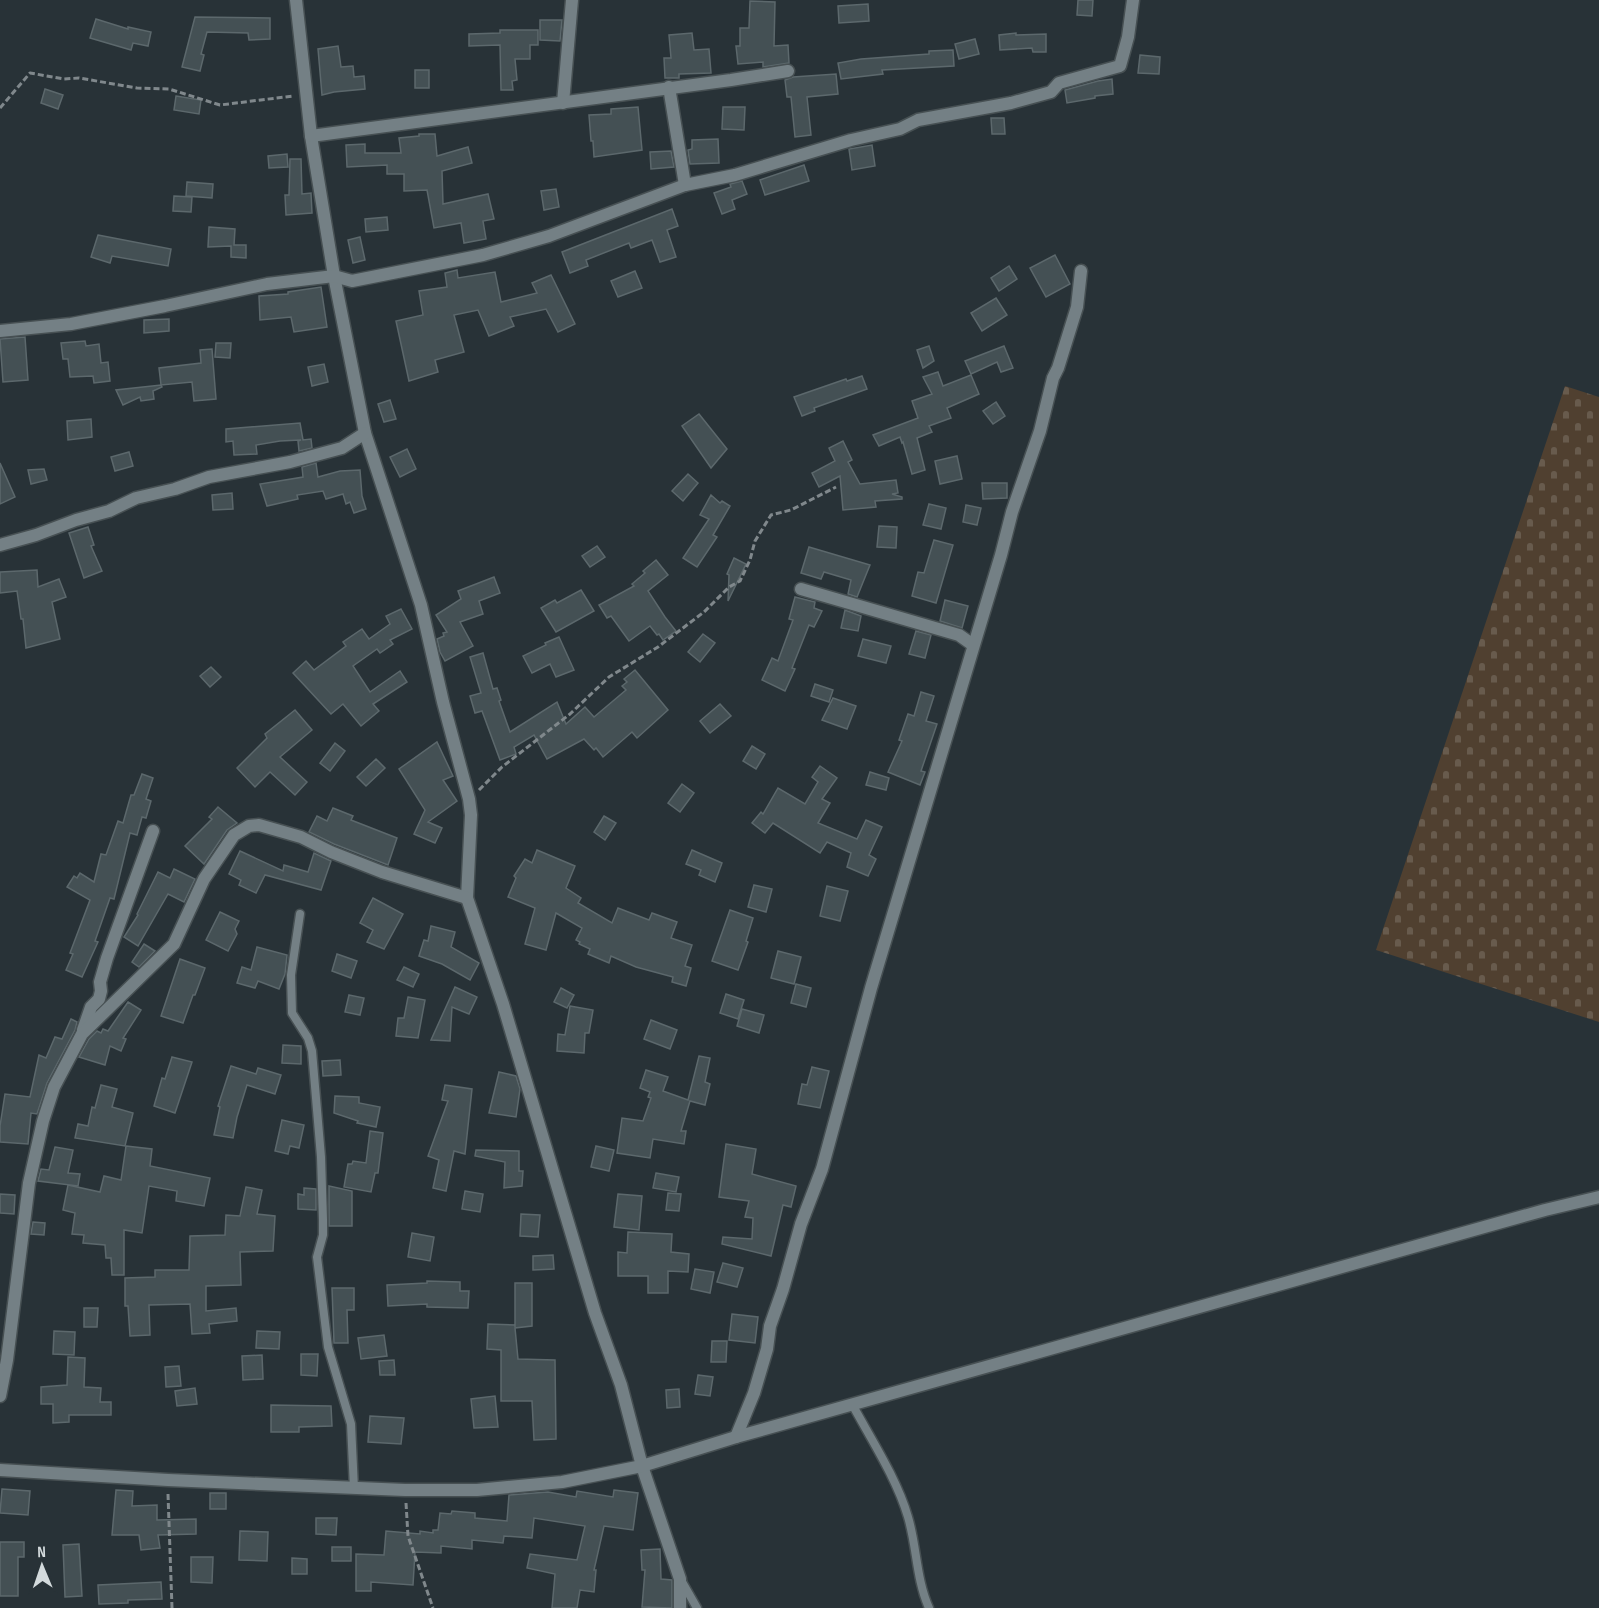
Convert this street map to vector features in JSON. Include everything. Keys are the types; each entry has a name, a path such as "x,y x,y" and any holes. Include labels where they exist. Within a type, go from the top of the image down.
{"street":[{"path":"296,0 311,136 334,276 365,433 421,604 443,702 469,799 471,815 467,898 503,1004 595,1314 621,1385 642,1466 680,1578 680,1608"},
{"path":"563,103 572,0"},
{"path":"0,331 70,324 267,284 334,276 352,280 483,255 549,236 685,185 735,175 851,140 900,129 918,120 1011,103 1051,92 1059,83 1120,66 1128,37 1133,0"},
{"path":"311,136 788,71"},
{"path":"669,87 685,185"},
{"path":"736,1437 754,1393 767,1349 770,1326 801,1224 822,1169 872,988 1012,512 1077,308 1081,271"},
{"path":"0,545 36,536 76,520 109,511 136,498 175,489 209,477 290,462 342,448 365,433"},
{"path":"801,589 959,635 973,645"},
{"path":"82,1034 174,944 204,879 234,835 249,826 259,825 301,837 331,852 382,872 467,898"},
{"path":"0,1396 3,1360 29,1183 43,1121 54,1087 82,1034 91,1007 99,999 100,982 107,958 153,831"},
{"path":"0,1470 354,1489 477,1490 562,1482 642,1466 852,1404 1545,1210 1599,1197"}],"lane":[{"path":"300,914 291,975 292,1013 308,1038 312,1051 321,1156 323,1220 323,1235 317,1257 328,1347 351,1424 354,1489"},
{"path":"852,1404 886,1467 908,1517 922,1593 929,1608"},
{"path":"680,1578 698,1608"}],"path":[{"path":"0,108 30,73 64,79 79,78 136,88 170,88 220,105 307,95"},
{"path":"469,799 502,767 570,714 609,677 658,647 704,612 729,586 740,581 755,542 771,515 791,510 836,487"},
{"path":"168,1480 172,1608"},
{"path":"405,1490 408,1536 433,1608"}],"green space":[{"path":"1565,386 1599,397 1599,1022 1376,950"}],"building":[{"path":"1078,0 1093,0 1092,16 1077,15"},
{"path":"750,1 775,2 774,46 788,45 789,63 763,67 763,62 738,64 736,46 740,46 740,28 749,28"},
{"path":"868,4 869,21 839,23 838,6"},
{"path":"195,17 270,18 270,39 249,40 248,33 207,32 201,54 204,55 200,71 182,67"},
{"path":"96,19 128,29 128,27 151,32 148,46 133,43 131,50 90,38"},
{"path":"540,20 562,20 560,41 540,40"},
{"path":"500,30 538,30 538,45 530,45 530,59 515,59 517,80 512,81 513,90 501,90 500,45 469,46 469,34 500,33"},
{"path":"692,33 694,50 709,49 711,73 679,74 679,78 665,78 664,58 671,58 669,35"},
{"path":"1016,33 1016,35 1046,34 1046,52 1033,52 1032,48 1000,50 999,35"},
{"path":"975,39 979,54 959,59 955,44"},
{"path":"338,46 341,67 353,66 354,77 364,76 365,89 322,95 318,49"},
{"path":"953,50 954,66 882,70 883,74 841,79 838,63 929,54 929,51"},
{"path":"1140,55 1160,57 1159,74 1138,73"},
{"path":"415,70 429,70 429,88 415,88"},
{"path":"836,74 838,94 807,97 811,135 795,137 791,97 787,97 785,80 793,77"},
{"path":"1112,79 1113,94 1067,103 1065,90"},
{"path":"45,89 63,95 58,109 41,103"},
{"path":"176,96 201,100 199,114 174,110"},
{"path":"638,107 642,150 594,157 589,115 611,114 611,109"},
{"path":"723,107 745,107 744,130 722,129"},
{"path":"991,118 1004,118 1005,134 992,134"},
{"path":"419,134 435,134 437,156 468,147 472,163 442,171 443,204 488,194 494,219 483,221 486,239 464,243 461,223 434,228 427,190 404,191 404,174 387,174 387,165 347,167 346,145 365,144 365,153 401,153 399,138 419,136"},
{"path":"718,139 719,163 690,164 688,150 692,149 692,140"},
{"path":"872,145 875,166 852,170 849,149"},
{"path":"671,151 674,167 651,169 650,152"},
{"path":"287,154 288,167 269,168 268,156"},
{"path":"290,159 301,159 302,194 311,193 312,213 286,215 285,195 289,195"},
{"path":"804,165 809,181 765,195 760,180"},
{"path":"742,181 747,194 732,200 735,209 722,214 714,193 731,187 730,184"},
{"path":"187,182 213,184 212,198 186,196"},
{"path":"556,189 559,207 544,210 541,191"},
{"path":"174,196 192,197 191,212 173,211"},
{"path":"672,209 678,226 667,230 676,257 660,262 652,240 631,248 629,243 586,260 588,266 570,273 562,252"},
{"path":"387,217 388,230 366,232 365,219"},
{"path":"209,227 235,229 234,245 246,245 246,258 231,257 231,246 208,247"},
{"path":"98,235 171,249 168,266 112,256 110,263 91,257"},
{"path":"360,237 365,260 353,263 348,240"},
{"path":"1055,255 1070,284 1046,297 1030,268"},
{"path":"1009,266 1017,279 999,291 991,278"},
{"path":"457,270 458,278 495,272 501,302 537,293 532,283 551,275 575,324 558,332 546,309 510,317 514,326 489,336 478,310 454,315 464,352 435,360 438,372 409,381 396,321 423,315 419,291 447,287 445,273"},
{"path":"635,271 642,288 618,297 611,281"},
{"path":"321,287 327,327 294,332 291,317 260,320 259,296 288,294 288,292"},
{"path":"996,298 1007,315 982,331 971,313"},
{"path":"169,319 169,331 144,333 144,320"},
{"path":"25,337 28,380 3,382 0,339"},
{"path":"85,341 86,346 99,344 101,363 108,362 110,381 94,383 93,376 70,377 68,359 63,359 61,343"},
{"path":"216,343 231,343 230,358 215,357"},
{"path":"929,346 934,361 923,368 917,350"},
{"path":"1004,346 1013,368 1001,372 997,362 971,374 965,361"},
{"path":"212,349 216,399 194,401 192,382 161,385 159,368 201,363 200,350"},
{"path":"324,364 328,382 312,386 308,367"},
{"path":"938,372 943,386 971,375 979,394 947,408 951,418 929,426 932,432 917,438 925,470 912,474 900,437 879,446 873,435 918,418 912,401 932,394 923,377"},
{"path":"862,376 867,389 814,408 815,411 802,416 794,397 846,379 847,381"},
{"path":"161,385 162,387 153,391 154,399 141,401 140,397 123,405 116,390"},
{"path":"390,400 396,419 384,422 378,404"},
{"path":"996,402 1005,416 993,424 983,411"},
{"path":"699,414 727,449 711,468 682,426"},
{"path":"91,419 92,437 68,440 67,421"},
{"path":"300,423 303,440 311,439 312,448 299,451 298,441 301,440 280,441 256,445 257,454 234,455 233,441 226,442 226,429"},
{"path":"843,441 852,460 848,462 860,484 896,480 898,493 892,494 902,499 875,501 876,507 843,510 840,476 819,487 812,473 835,461 829,448"},
{"path":"407,449 416,469 400,477 390,457"},
{"path":"129,452 133,466 115,471 111,457"},
{"path":"957,456 962,479 940,484 935,461"},
{"path":"0,463 15,497 0,504"},
{"path":"316,463 318,477 340,471 360,470 362,496 366,509 354,513 350,502 346,504 343,494 326,499 323,491 297,495 298,499 267,506 260,484 303,477 302,467"},
{"path":"44,469 47,480 31,484 28,470"},
{"path":"688,474 698,483 683,501 672,491"},
{"path":"982,483 1007,483 1007,498 983,499"},
{"path":"232,493 233,509 213,510 212,495"},
{"path":"711,495 720,503 722,501 730,506 713,535 717,537 697,567 683,558 709,519 700,515"},
{"path":"929,504 946,508 941,529 923,525"},
{"path":"966,505 981,508 977,525 963,522"},
{"path":"879,526 897,527 896,548 877,547"},
{"path":"88,527 94,545 91,546 102,571 84,578 69,533"},
{"path":"934,540 953,545 936,603 912,596 918,572 924,573"},
{"path":"597,546 605,557 590,567 582,556"},
{"path":"809,547 870,565 857,597 848,594 851,580 824,572 821,579 801,573"},
{"path":"734,558 746,564 728,601 729,575 727,574"},
{"path":"656,560 668,575 648,591 676,631 663,640 650,626 629,641 611,616 607,618 599,605 634,586 632,584 645,573 643,571"},
{"path":"37,570 38,587 59,579 66,597 52,602 60,639 26,648 17,591 0,593 0,572"},
{"path":"494,577 500,593 479,601 483,614 460,622 473,646 445,661 437,639 447,632 436,615 461,599 458,591"},
{"path":"581,590 594,611 556,632 541,608 555,600 557,603"},
{"path":"795,597 815,602 814,608 822,611 814,627 809,625 792,668 795,669 785,691 762,680 772,658 778,661 793,620 789,619"},
{"path":"945,600 968,606 962,628 940,621"},
{"path":"401,609 412,629 390,640 393,644 380,653 377,649 353,666 370,692 400,671 407,682 373,704 379,711 361,726 343,704 331,714 293,673 306,661 314,670 346,646 343,642 362,629 369,639 390,624 386,616"},
{"path":"845,610 861,616 858,631 841,628"},
{"path":"916,631 931,635 925,658 909,654"},
{"path":"703,634 715,643 700,662 688,652"},
{"path":"559,637 574,670 556,677 550,664 532,673 523,656"},
{"path":"863,639 891,646 886,663 858,656"},
{"path":"483,653 493,689 497,688 510,732 557,702 566,724 585,707 594,717 626,690 622,686 627,682 624,679 635,670 668,710 637,738 632,732 603,757 584,739 547,759 534,735 514,747 516,754 500,760 482,711 475,713 470,696 481,693 470,657"},
{"path":"211,667 221,677 210,687 200,676"},
{"path":"815,684 833,690 829,702 811,696"},
{"path":"921,692 934,696 926,721 937,724 921,771 925,772 920,785 888,772 902,741 899,740 908,714 914,716"},
{"path":"833,698 856,706 847,729 822,720"},
{"path":"720,704 731,716 710,733 700,721"},
{"path":"295,710 312,730 280,757 307,782 295,795 270,772 255,787 237,768 267,738 265,734"},
{"path":"437,742 453,776 443,780 457,801 428,822 442,828 435,843 414,834 425,810 399,769"},
{"path":"335,743 345,751 330,771 320,763"},
{"path":"752,746 765,754 756,769 743,761"},
{"path":"376,759 385,768 366,786 357,777"},
{"path":"820,766 837,778 822,799 830,803 818,823 857,839 866,820 882,827 869,855 876,859 868,876 847,867 851,853 827,842 820,853 773,823 765,833 752,823 761,812 763,814 778,788 805,804 818,782 812,777"},
{"path":"870,772 889,778 886,790 866,785"},
{"path":"142,774 153,778 146,799 151,801 146,818 142,817 137,835 130,833 114,899 110,898 95,941 98,942 82,977 66,970 90,900 67,887 74,876 77,878 80,873 94,882 101,854 106,855 118,821 123,823 131,795 134,795"},
{"path":"682,784 694,793 680,812 668,803"},
{"path":"218,807 237,823 227,830 204,864 185,846 212,819 209,817"},
{"path":"333,808 353,816 351,820 397,838 388,865 309,832 317,816 327,821"},
{"path":"604,816 616,823 605,840 594,832"},
{"path":"537,850 575,866 566,888 581,898 578,903 612,923 618,908 649,920 652,913 677,922 671,938 692,945 685,966 691,968 686,986 672,982 673,977 636,967 611,956 609,963 588,954 590,949 576,940 582,928 556,913 546,950 525,944 535,908 508,897 516,878 514,876 525,859 532,863"},
{"path":"692,850 722,863 715,882 699,875 701,870 686,864"},
{"path":"240,851 283,871 284,865 308,872 314,853 331,861 321,890 265,875 256,893 239,885 241,880 229,874"},
{"path":"174,869 195,879 184,902 168,894 138,946 124,937 138,915 158,872 170,878"},
{"path":"754,885 772,889 766,912 748,907"},
{"path":"827,886 848,891 840,921 820,916"},
{"path":"373,898 403,914 384,949 367,942 373,930 360,923"},
{"path":"730,910 753,918 746,941 748,942 738,970 712,961"},
{"path":"220,912 239,921 235,929 237,934 228,951 206,940"},
{"path":"431,926 455,932 451,947 479,963 470,980 442,964 419,956 424,940 428,941"},
{"path":"144,944 155,951 139,967 132,962"},
{"path":"257,947 287,955 285,974 279,989 258,981 255,988 237,983 242,967 251,970"},
{"path":"778,951 801,957 794,984 771,978"},
{"path":"337,954 357,961 351,978 332,971"},
{"path":"180,959 205,968 183,1023 161,1016"},
{"path":"404,967 419,974 413,987 397,980"},
{"path":"796,984 811,988 806,1007 791,1003"},
{"path":"455,987 477,997 469,1014 452,1007 450,1041 431,1040"},
{"path":"561,988 574,995 567,1008 554,1002"},
{"path":"726,994 744,1000 738,1019 720,1013"},
{"path":"349,995 364,998 360,1015 345,1012"},
{"path":"408,997 425,1000 418,1038 396,1036 398,1018 404,1018"},
{"path":"128,1002 141,1010 123,1038 126,1039 121,1051 110,1046 105,1065 79,1057 89,1039 97,1031 101,1033 103,1029 108,1031"},
{"path":"570,1006 593,1010 589,1033 585,1033 584,1053 557,1051 558,1034 565,1035"},
{"path":"742,1009 764,1015 759,1033 737,1026"},
{"path":"71,1019 77,1022 75,1030 47,1083 37,1114 31,1113 28,1144 0,1142 5,1094 30,1097 39,1055 46,1058 55,1037 62,1039"},
{"path":"651,1020 677,1030 670,1049 644,1039"},
{"path":"283,1045 301,1046 301,1064 282,1063"},
{"path":"699,1056 710,1058 705,1082 710,1084 705,1105 690,1101 681,1131 686,1131 684,1144 653,1139 650,1158 617,1153 622,1118 643,1121 651,1098 648,1097 650,1092 640,1088 646,1070 668,1077 663,1091 688,1100"},
{"path":"172,1057 192,1062 175,1113 154,1106 162,1078 165,1079"},
{"path":"340,1060 341,1075 323,1076 322,1061"},
{"path":"231,1066 256,1074 258,1068 281,1075 275,1094 247,1085 233,1138 214,1135 220,1107 218,1106"},
{"path":"812,1067 829,1071 820,1108 798,1104 802,1084 807,1085"},
{"path":"499,1072 516,1076 520,1089 516,1117 489,1113"},
{"path":"101,1085 117,1089 112,1107 133,1113 125,1146 75,1138 78,1124 88,1126 92,1107 95,1108"},
{"path":"445,1085 472,1089 465,1154 454,1151 446,1191 433,1188 439,1160 428,1156 448,1101 442,1100"},
{"path":"335,1096 359,1097 359,1103 380,1107 376,1127 357,1123 358,1121 334,1113"},
{"path":"282,1120 304,1125 299,1148 290,1146 288,1154 275,1151"},
{"path":"370,1131 383,1133 378,1173 375,1173 371,1192 344,1187 348,1164 352,1164 353,1161 366,1163"},
{"path":"726,1144 756,1149 752,1174 796,1186 791,1207 783,1205 771,1256 722,1244 723,1237 752,1239 753,1218 745,1217 749,1201 719,1197"},
{"path":"126,1146 152,1149 150,1166 210,1178 204,1206 176,1201 177,1191 149,1186 142,1233 124,1230 124,1275 112,1275 111,1258 106,1258 105,1245 83,1243 84,1235 72,1234 75,1213 63,1210 68,1185 100,1192 104,1176 121,1180"},
{"path":"596,1146 614,1150 609,1171 591,1167"},
{"path":"55,1147 73,1150 68,1173 80,1174 78,1186 38,1181 41,1169 49,1170"},
{"path":"476,1150 519,1151 519,1171 523,1171 522,1186 504,1188 505,1162 475,1156"},
{"path":"656,1173 679,1177 676,1192 653,1188"},
{"path":"329,1186 352,1191 352,1226 329,1226"},
{"path":"246,1187 262,1190 257,1214 275,1216 273,1251 240,1252 241,1285 206,1286 206,1311 236,1308 237,1321 209,1324 210,1333 192,1334 190,1304 149,1305 150,1335 130,1336 128,1306 125,1306 125,1278 155,1277 155,1270 189,1270 190,1236 225,1235 226,1215 240,1216"},
{"path":"304,1188 316,1189 316,1210 298,1209 298,1194 304,1195"},
{"path":"465,1191 483,1194 480,1212 462,1209"},
{"path":"668,1193 681,1194 679,1211 666,1210"},
{"path":"0,1194 15,1195 14,1214 0,1213"},
{"path":"618,1194 642,1196 639,1230 614,1227"},
{"path":"521,1214 540,1215 538,1237 520,1236"},
{"path":"33,1222 45,1223 44,1235 31,1234"},
{"path":"628,1232 672,1234 671,1252 689,1254 688,1272 668,1271 668,1293 648,1293 648,1276 618,1276 618,1252 627,1253"},
{"path":"412,1233 434,1237 430,1261 408,1257"},
{"path":"553,1255 554,1269 533,1270 533,1256"},
{"path":"723,1263 743,1268 737,1287 717,1282"},
{"path":"695,1269 714,1272 710,1293 691,1289"},
{"path":"427,1281 460,1282 460,1291 469,1291 468,1308 427,1307 427,1304 388,1306 387,1285 427,1283"},
{"path":"515,1283 532,1283 532,1326 515,1328 518,1359 555,1360 556,1439 534,1440 532,1401 501,1401 501,1350 487,1349 488,1324 515,1325"},
{"path":"332,1288 354,1288 354,1310 347,1310 348,1343 334,1343"},
{"path":"84,1308 98,1308 97,1327 84,1327"},
{"path":"732,1314 758,1317 755,1343 729,1340"},
{"path":"54,1331 75,1332 74,1355 53,1354"},
{"path":"257,1331 280,1332 279,1349 256,1348"},
{"path":"384,1335 387,1356 361,1359 358,1338"},
{"path":"712,1341 727,1341 726,1362 711,1362"},
{"path":"301,1354 318,1354 317,1376 301,1375"},
{"path":"262,1355 263,1379 243,1380 242,1356"},
{"path":"68,1357 85,1358 84,1387 101,1388 100,1402 111,1402 111,1415 69,1415 69,1422 53,1423 53,1404 41,1404 41,1387 67,1385"},
{"path":"394,1360 395,1375 380,1375 379,1361"},
{"path":"179,1366 181,1386 166,1387 165,1367"},
{"path":"698,1375 713,1377 710,1396 695,1394"},
{"path":"195,1388 197,1404 177,1406 175,1391"},
{"path":"679,1389 680,1407 667,1408 666,1390"},
{"path":"495,1396 498,1427 474,1428 471,1399"},
{"path":"271,1405 331,1406 332,1426 299,1427 299,1432 271,1432"},
{"path":"370,1416 404,1418 401,1444 368,1442"},
{"path":"2,1489 30,1491 28,1515 0,1513"},
{"path":"116,1490 133,1491 132,1506 157,1505 157,1520 196,1519 196,1534 158,1535 160,1548 141,1550 139,1535 112,1535"},
{"path":"614,1490 638,1493 633,1530 604,1526 594,1570 596,1570 594,1592 580,1590 577,1608 552,1608 555,1574 527,1568 530,1554 577,1560 585,1526 534,1518 532,1538 504,1536 503,1543 472,1540 472,1549 441,1546 441,1553 415,1552 413,1585 371,1582 371,1591 356,1591 356,1554 384,1555 386,1531 433,1533 433,1530 438,1530 440,1513 451,1514 452,1511 475,1513 475,1518 507,1521 509,1495 548,1492 576,1497 577,1491 613,1497"},
{"path":"210,1493 226,1493 226,1509 210,1509"},
{"path":"316,1518 337,1518 336,1535 316,1534"},
{"path":"240,1531 268,1532 267,1561 239,1560"},
{"path":"0,1542 24,1542 24,1557 18,1557 18,1596 0,1596"},
{"path":"79,1544 82,1596 65,1597 63,1545"},
{"path":"332,1547 351,1547 351,1561 332,1561"},
{"path":"660,1549 661,1579 672,1580 672,1608 642,1607 645,1570 642,1570 641,1550"},
{"path":"191,1557 213,1557 212,1583 191,1582"},
{"path":"292,1558 307,1559 307,1574 292,1574"},
{"path":"161,1582 162,1599 99,1604 98,1585"}]}
